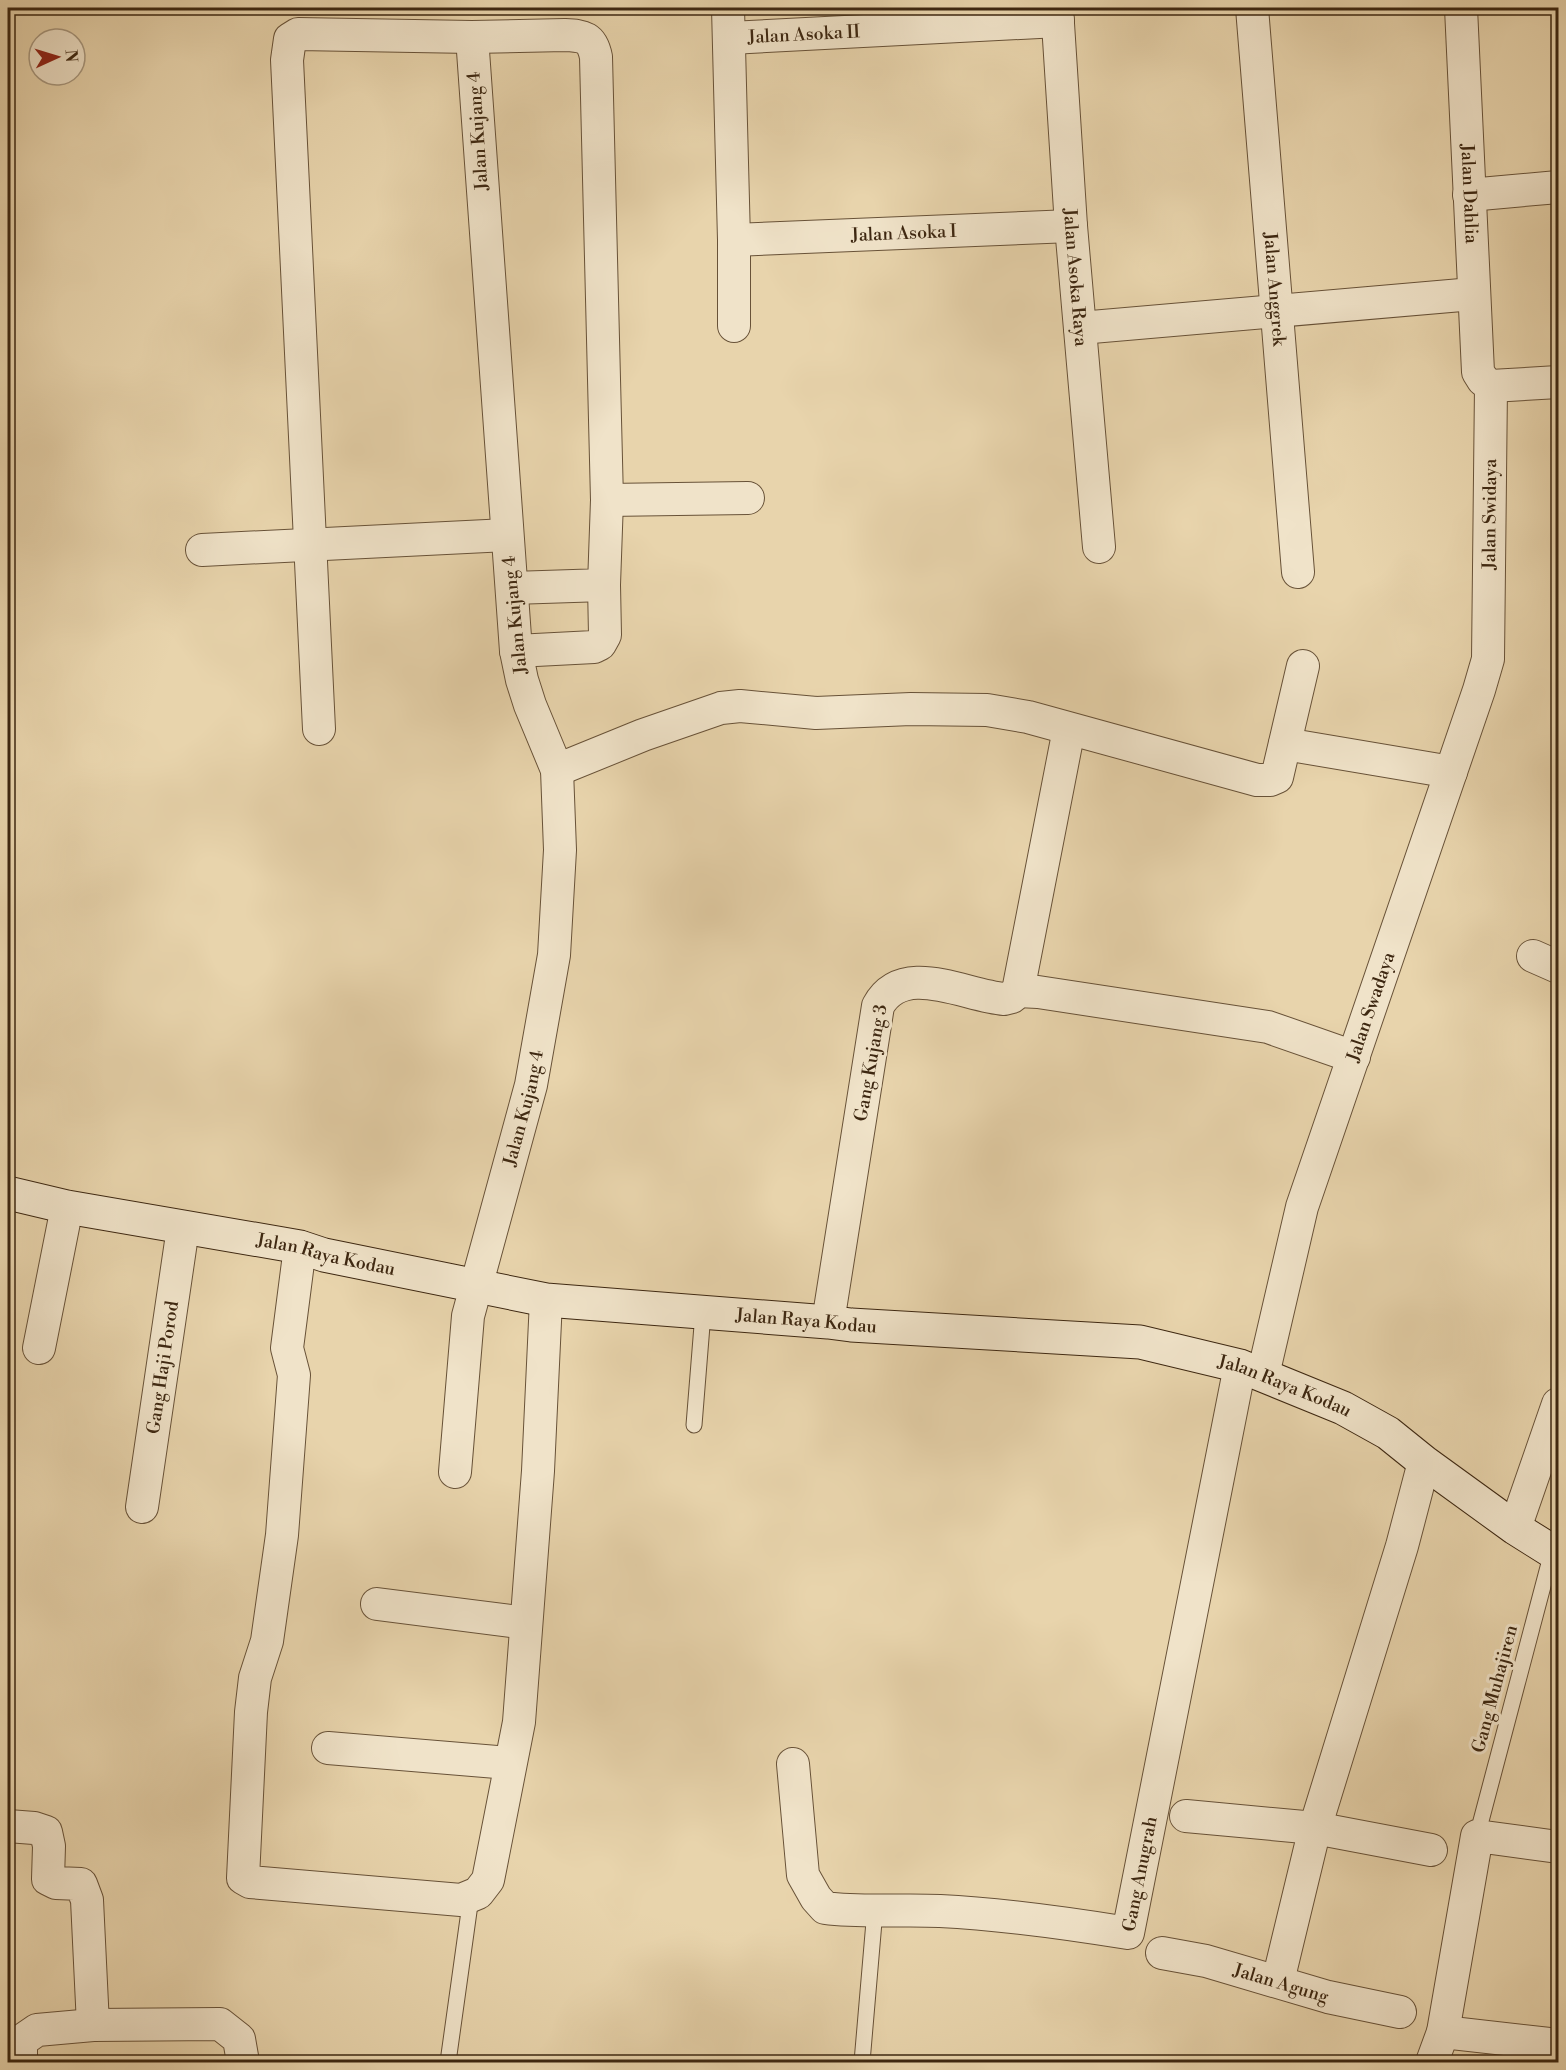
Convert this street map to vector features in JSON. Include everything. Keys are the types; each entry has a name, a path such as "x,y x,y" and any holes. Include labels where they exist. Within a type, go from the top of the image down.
{"street":[{"name":"Jalan Anggrek","path":"1252,8 1298,572"},
{"name":"Jalan Dahlia","path":"1461,8 1478,372 1487,383"},
{"name":"Jalan Asoka II","path":"729,23 1057,14"},
{"name":"Jalan Asoka Raya","path":"1057,14 1071,226 1099,547"},
{"path":"729,23 734,326"},
{"path":"319,729 287,60 290,39 298,34 472,38 573,35 590,41 594,48 607,500 605,635 600,644 594,647 516,651"},
{"name":"Jalan Kujang 4","path":"455,1472 468,1316 531,1085 554,956 560,850 557,770 530,705 516,651 472,38"},
{"path":"1469,195 1558,187"},
{"name":"Jalan Asoka I","path":"734,240 1071,226"},
{"path":"1080,328 1473,294"},
{"path":"1487,383 1558,382"},
{"name":"Jalan Swidaya","path":"1487,383 1488,642"},
{"path":"607,500 748,498"},
{"path":"202,550 507,535"},
{"path":"512,588 604,585"},
{"name":"Jalan Swadaya","path":"1251,1371 1302,1207 1479,690 1488,659 1488,642"},
{"path":"557,770 643,735 721,708 740,706 816,713 911,709 987,710 1028,717 1257,780 1270,780 1277,777 1303,666"},
{"path":"1018,991 1070,729"},
{"path":"1285,744 1451,772"},
{"name":"Gang Kujang 3","path":"828,1322 878,1006 890,989 920,983 945,986 996,999 1012,997 1018,991 1038,992 1175,1011 1269,1027 1354,1057"},
{"name":"Jalan Raya Kodau","path":"8,1194 67,1207 300,1247 324,1255 546,1300 852,1325 1140,1342 1251,1371 1342,1408 1388,1433 1515,1528 1555,1554"},
{"path":"39,1348 67,1207"},
{"name":"Gang Haji Porod","path":"142,1507 183,1228"},
{"path":"300,1247 287,1348 294,1375 282,1535 268,1630 263,1656 255,1678 252,1712 243,1878 250,1882 461,1900 478,1893 488,1880 509,1763 519,1722 537,1471 546,1300"},
{"name":"Gang Anugrah","path":"793,1764 803,1875 816,1898 825,1908 850,1911 910,1909 961,1912 1056,1921 1128,1933 1251,1371"},
{"path":"1515,1528 1558,1404"},
{"path":"1278,1981 1315,1828 1401,1546 1424,1462"},
{"path":"377,1604 526,1623"},
{"path":"328,1748 509,1763"},
{"path":"1186,1816 1315,1828 1431,1850"},
{"path":"8,1826 34,1828 46,1832 49,1846 48,1879 56,1883 81,1884 87,1900 93,2025"},
{"path":"1432,2062 1443,2032 1477,1836 1558,1847"},
{"name":"Jalan Agung","path":"1162,1953 1206,1961 1328,1997 1400,2012"},
{"path":"21,2062 21,2041 37,2030 93,2025 220,2024 239,2039 243,2062"},
{"path":"1443,2032 1558,2045"}],"lane":[{"path":"694,1425 703,1312"},
{"name":"Gang Muhajiren","path":"1477,1836 1555,1554"},
{"path":"448,2062 471,1897"},
{"path":"862,2062 875,1910"}]}
